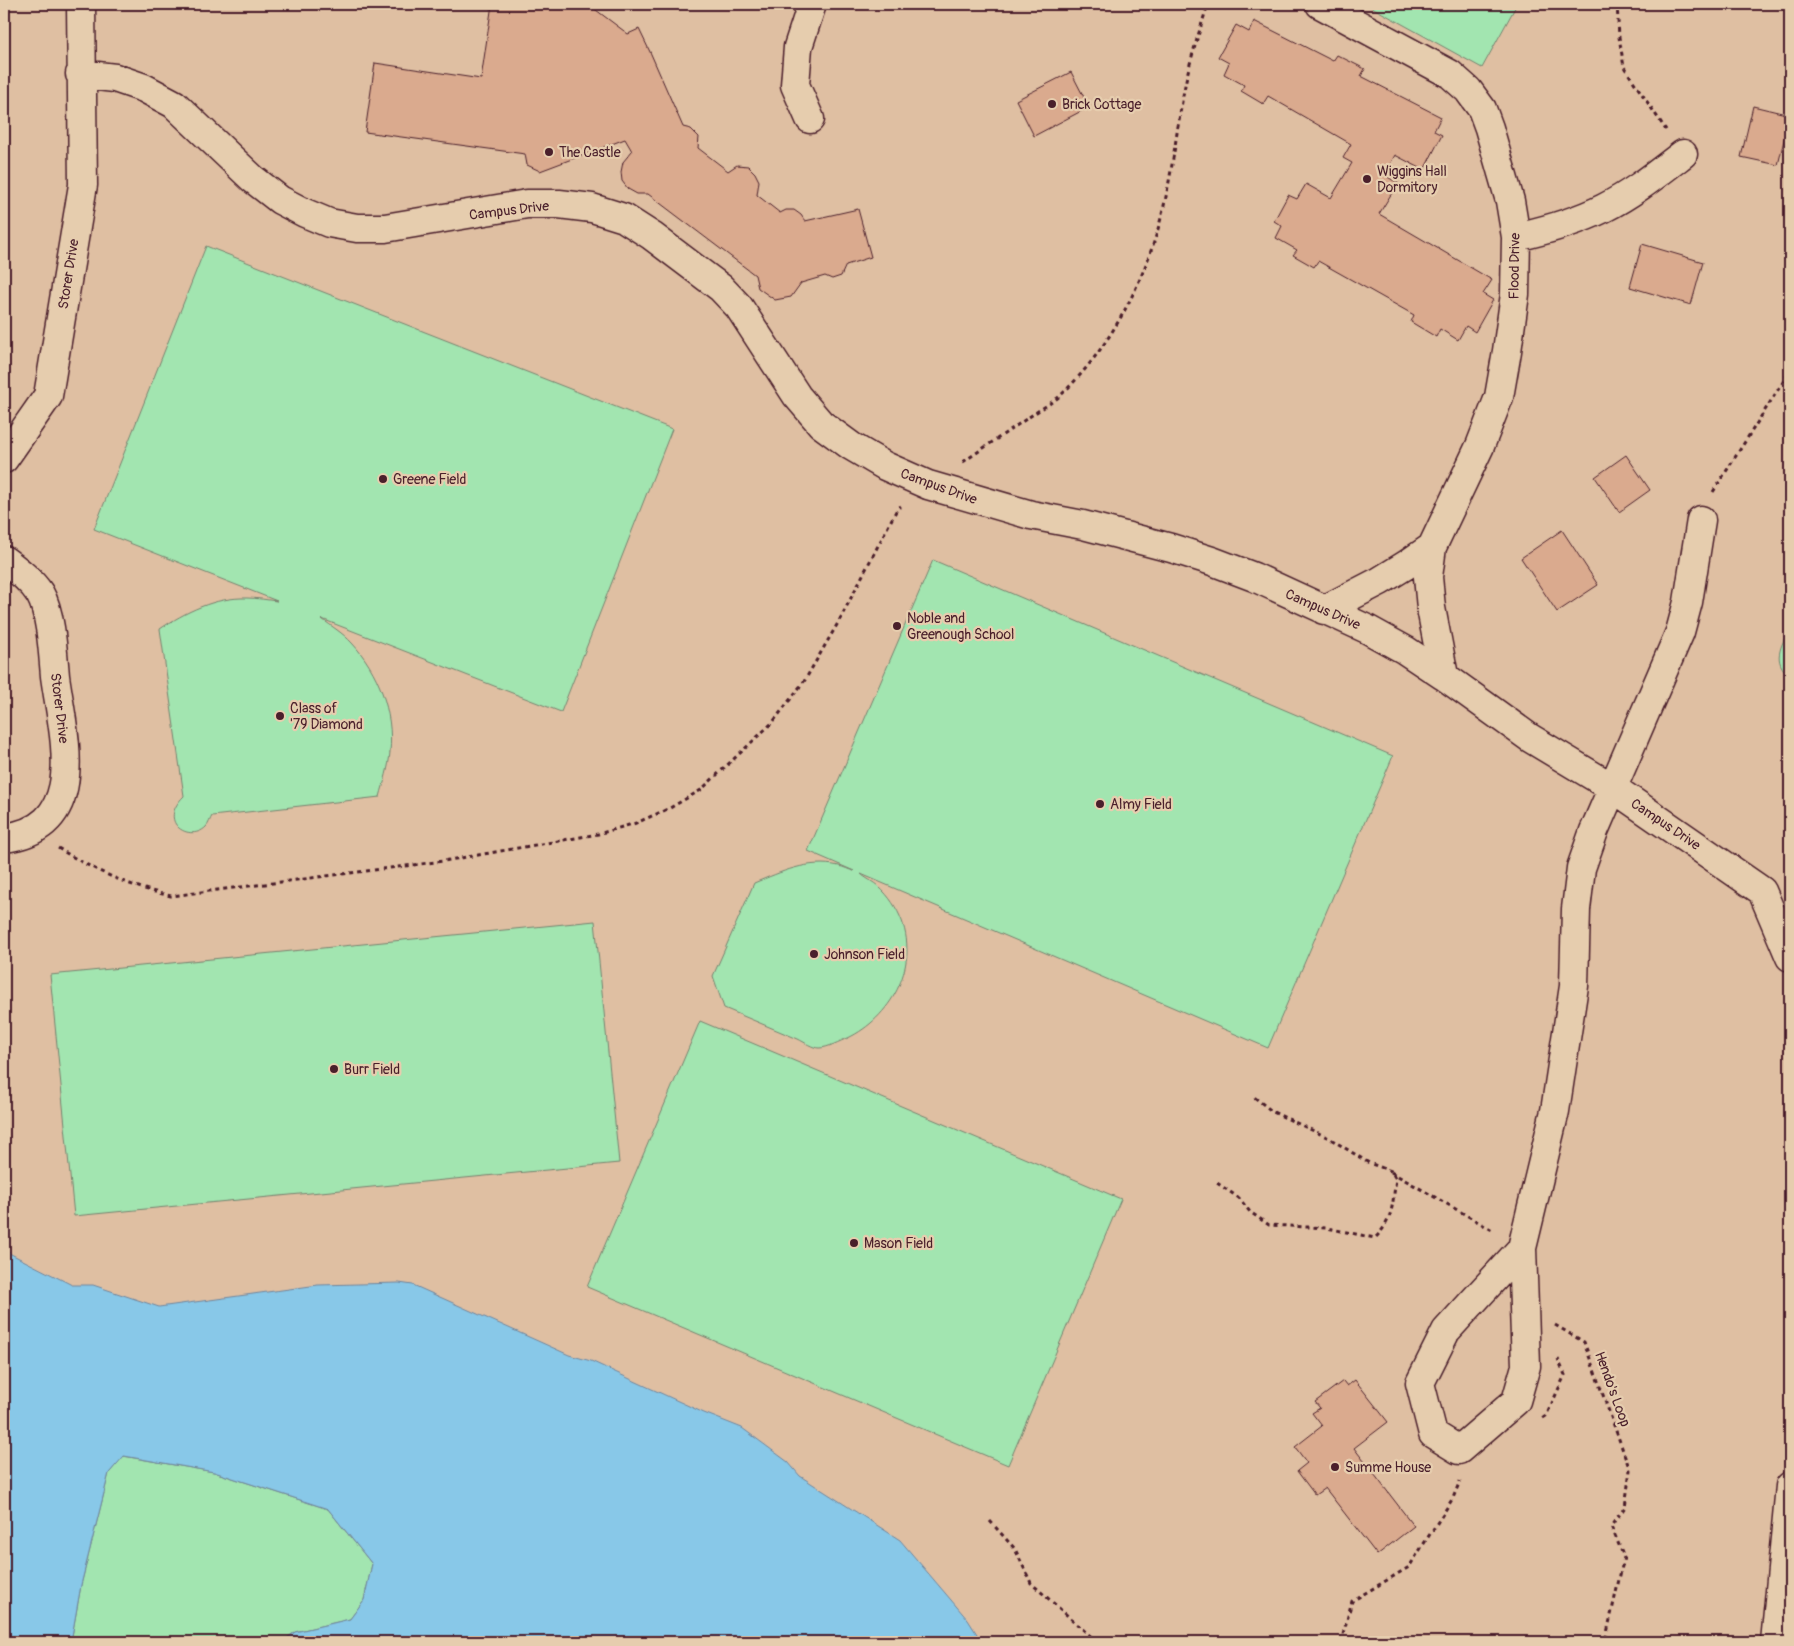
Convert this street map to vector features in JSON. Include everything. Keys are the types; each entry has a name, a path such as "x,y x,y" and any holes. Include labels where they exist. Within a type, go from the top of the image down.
{"lane":[{"path":"80,74 81,4"},
{"path":"810,119 795,85 798,47 812,4"},
{"name":"Flood Drive","path":"1320,4 1450,74 1468,90 1482,109 1510,201 1516,237 1515,294 1508,351 1498,397 1480,446 1432,547 1428,578 1431,608 1444,676"},
{"name":"Storer Drive","path":"4,459 48,396 83,185 80,74"},
{"name":"Campus Drive","path":"80,74 115,78 144,88 174,104 253,179 280,200 329,223 357,228 385,228 527,204 559,204 592,208 624,218 652,236 722,288 739,307 797,396 821,424 851,446 885,466 928,486 1031,515 1083,525 1171,548 1212,561 1367,629 1405,650 1530,738 1613,788 1762,891 1790,957"},
{"path":"1516,237 1552,229 1605,208 1647,182 1682,154"},
{"path":"1522,1248 1446,1331 1420,1383 1433,1434 1460,1450 1516,1401 1526,1366 1522,1248 1556,1102 1574,986 1576,909 1581,868 1594,831 1680,632 1688,602 1701,520"},
{"path":"1324,610 1386,577 1432,547"},
{"name":"Storer Drive","path":"4,560 33,584 44,604 52,645 67,772 61,798 48,819 27,834 4,838"},
{"path":"1776,1642 1790,1486"}],"path":[{"path":"56,846 80,862 115,879 171,896 444,860 598,834 636,823 670,808 701,790 774,722 805,680 838,623 896,509 1061,395 1088,367 1112,333 1132,296 1161,216 1174,159 1186,80 1208,4"},
{"path":"1617,4 1624,67 1682,154"},
{"path":"1701,520 1709,498 1790,371"},
{"path":"1254,1097 1273,1112 1329,1138 1369,1163 1391,1171 1522,1248"},
{"path":"1217,1183 1238,1198 1250,1212 1269,1225 1327,1228 1376,1238 1390,1219 1396,1179 1391,1171"},
{"name":"Hendo's Loop","path":"1550,1322 1584,1342 1630,1470 1624,1507 1611,1526 1624,1557 1605,1642"},
{"path":"1538,1420 1546,1416 1565,1375 1554,1350"},
{"path":"1341,1642 1352,1601 1409,1567 1453,1498 1462,1475"},
{"path":"990,1521 1015,1549 1031,1583 1097,1642"}],"shaded area":[{"name":"Noble and Greenough School","path":"4,4 1790,4 1790,1642 982,1642 968,1620 900,1540 800,1476 787,1462 742,1428 704,1413 591,1361 569,1355 466,1309 399,1283 318,1285 159,1307 93,1285 72,1285 11,1254 4,1248"}],"green space":[{"path":"1366,4 1517,4 1482,68"},
{"name":"Greene Field","path":"206,246 672,429 561,712 322,619 345,636 361,654 377,679 387,707 391,737 390,752 380,797 212,816 206,827 192,833 178,828 174,822 173,814 176,806 184,796 160,629 190,611 223,600 247,598 277,601 94,529"},
{"name":"Almy Field","path":"933,560 1393,756 1268,1048 861,874 879,887 892,902 902,921 906,939 907,956 897,990 877,1018 848,1038 830,1046 819,1048 724,1008 713,976 754,883 806,865 828,864 854,871 808,851"},
{"path":"1790,628 1790,676 1784,670 1779,659 1781,647"},
{"name":"Burr Field","path":"595,921 619,1163 74,1216 50,975"},
{"name":"Mason Field","path":"700,1021 1121,1199 1008,1465 587,1287"},
{"path":"123,1456 214,1472 328,1509 372,1564 364,1600 350,1619 295,1632 282,1642 71,1642 81,1585 109,1473"}],"water":[{"path":"4,1248 11,1254 72,1285 93,1285 159,1307 318,1285 399,1283 413,1285 569,1355 591,1361 704,1413 742,1428 788,1462 800,1476 900,1540 968,1620 982,1642 282,1642 295,1632 350,1619 364,1600 372,1564 328,1509 214,1472 124,1456 109,1473 81,1585 71,1642 4,1642"}],"building":[{"name":"The Castle","path":"492,4 588,4 628,34 639,29 683,127 691,129 699,137 698,148 728,171 737,165 748,166 755,173 759,181 757,195 780,213 786,210 794,210 805,221 858,209 871,257 846,265 841,276 832,279 825,276 801,283 791,297 775,300 758,288 755,275 648,194 637,194 628,189 622,181 621,172 623,162 632,151 625,139 540,171 527,165 525,154 365,132 375,63 481,79"},
{"name":"Wiggins Hall Dormitory","path":"1254,21 1333,61 1337,55 1365,69 1361,76 1441,117 1434,131 1442,135 1424,170 1395,155 1384,175 1398,183 1379,214 1492,280 1483,294 1493,300 1475,332 1466,326 1458,340 1440,329 1436,337 1411,322 1414,315 1318,261 1314,267 1293,255 1297,250 1276,238 1282,226 1274,221 1288,195 1297,199 1306,184 1331,198 1352,163 1343,158 1351,144 1268,96 1263,104 1241,91 1244,85 1224,74 1229,63 1218,57 1236,25 1249,32"},
{"name":"Brick Cottage","path":"1071,72 1089,107 1034,136 1016,100"},
{"path":"1753,106 1790,115 1778,165 1741,157"},
{"path":"1642,244 1703,262 1691,305 1630,287"},
{"path":"1626,455 1650,490 1619,512 1595,477"},
{"path":"1562,530 1598,585 1557,612 1521,558"},
{"name":"Summe House","path":"1355,1380 1388,1422 1354,1448 1414,1526 1377,1555 1325,1488 1315,1495 1297,1471 1307,1463 1295,1447 1322,1426 1312,1413 1320,1408 1315,1402 1343,1381 1347,1386"}],"place":[{"name":"Brick Cottage","path":"1052,104"},
{"name":"The Castle","path":"549,152"},
{"name":"Wiggins Hall Dormitory","path":"1367,179"},
{"name":"Greene Field","path":"383,479"},
{"name":"Noble and Greenough School","path":"897,626"},
{"name":"Class of '79 Diamond","path":"280,716"},
{"name":"Almy Field","path":"1100,804"},
{"name":"Johnson Field","path":"814,954"},
{"name":"Burr Field","path":"334,1069"},
{"name":"Mason Field","path":"854,1243"},
{"name":"Summe House","path":"1335,1467"}]}
